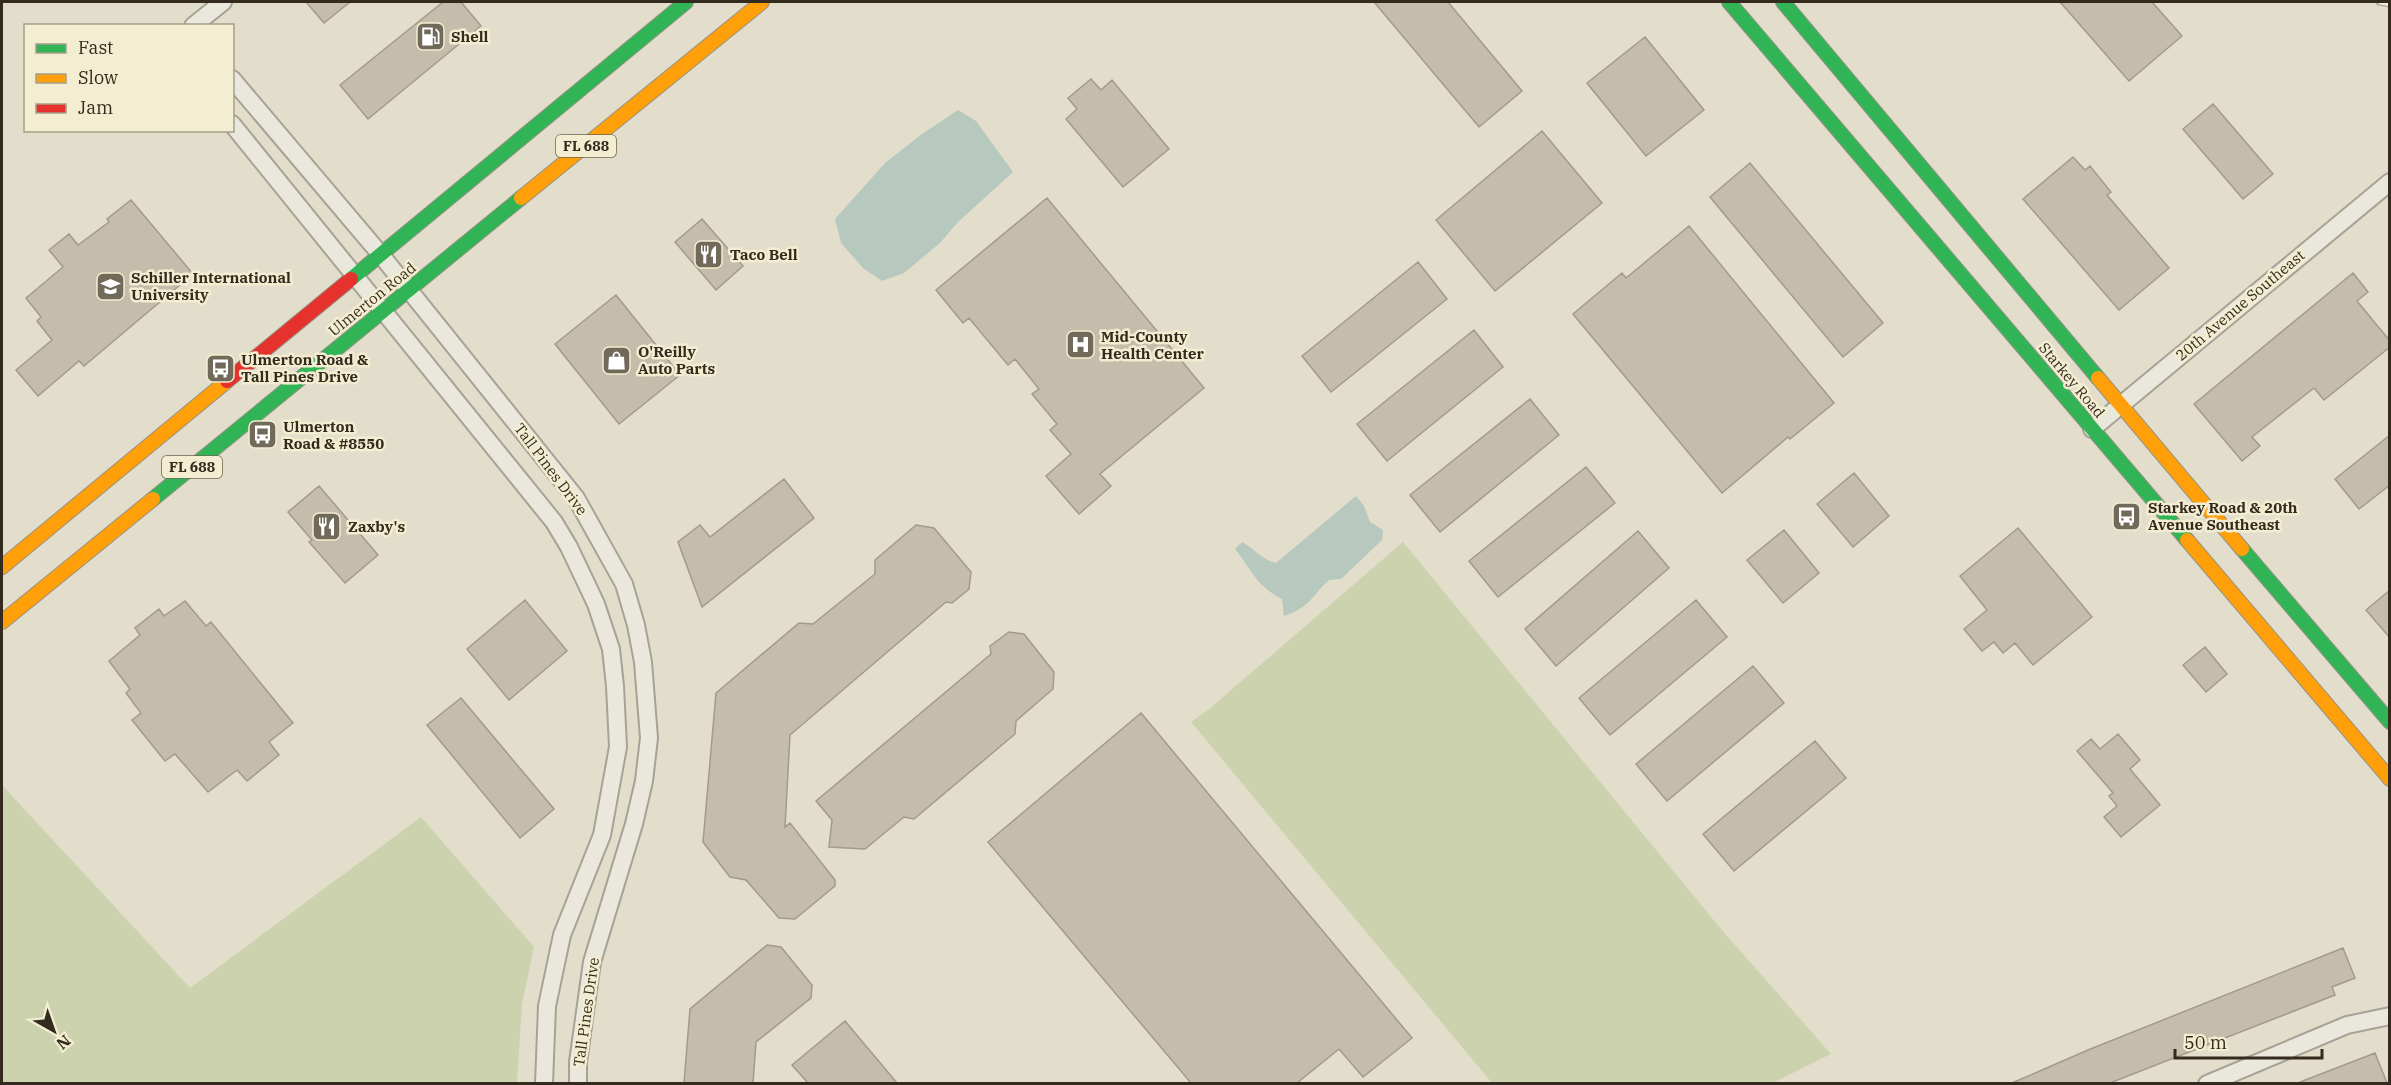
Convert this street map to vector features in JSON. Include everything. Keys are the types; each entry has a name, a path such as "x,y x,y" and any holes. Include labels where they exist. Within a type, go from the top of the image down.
{"main road":[{"name":"Ulmerton Road","path":"2,567 686,2"},
{"name":"Ulmerton Road","path":"2,622 762,2"},
{"name":"Starkey Road","path":"1729,2 2390,778"},
{"name":"Starkey Road","path":"1783,2 2390,722"}],"street":[{"path":"196,24 223,2"},
{"name":"Tall Pines Drive","path":"234,81 381,255 576,498 624,584 636,625 643,662 649,738 644,781 634,824 592,962 579,1052 578,1083"},
{"name":"Tall Pines Drive","path":"234,126 554,522 569,547 596,603 611,649 618,747 613,780 602,835 562,935 548,1006 544,1083"},
{"name":"20th Avenue Southeast","path":"2092,429 2390,182"},
{"path":"2207,1083 2347,1026 2390,1016"}],"green space":[{"path":"1403,542 1721,929 1831,1054 1773,1083 1492,1083 1191,722 1208,710"},
{"path":"2,785 190,988 421,817 534,947 522,1004 517,1083 2,1083"}],"shaded area":[{"path":"958,110 976,121 1013,172 957,223 940,243 904,273 882,281 863,268 841,243 835,219 885,163"},
{"path":"1356,496 1364,506 1370,522 1383,530 1382,540 1341,579 1329,580 1300,609 1284,616 1282,599 1260,583 1235,549 1242,542 1266,559 1276,563"}],"building":[{"path":"306,2 350,2 324,23"},
{"path":"443,2 461,2 481,26 368,119 340,85"},
{"path":"1374,2 1448,2 1522,91 1479,127"},
{"path":"2060,2 2152,2 2182,36 2129,81"},
{"path":"1645,37 1704,110 1646,156 1587,83"},
{"path":"1091,79 1101,90 1112,80 1169,149 1123,187 1066,119 1077,109 1068,98"},
{"path":"2213,104 2273,174 2243,199 2183,129"},
{"path":"1542,131 1602,203 1495,291 1436,220"},
{"path":"2073,157 2085,170 2090,166 2111,192 2107,195 2169,268 2119,310 2023,199"},
{"path":"1750,163 1883,323 1843,357 1710,197"},
{"name":"Mid-County Health Center","path":"1047,198 1204,388 1100,474 1111,486 1079,514 1046,476 1071,454 1050,430 1057,424 1032,394 1039,389 1015,359 1008,365 969,318 963,323 936,290"},
{"name":"Schiller International University","path":"131,200 193,274 84,366 79,361 38,396 16,370 52,340 37,321 41,317 26,298 63,267 49,250 69,234 78,245 109,222 107,219"},
{"name":"Taco Bell","path":"702,219 743,266 716,290 675,242"},
{"path":"1689,226 1834,403 1790,439 1788,437 1722,493 1573,314 1622,273 1626,278"},
{"path":"1418,262 1447,299 1331,392 1302,356"},
{"path":"2353,273 2368,292 2357,301 2390,341 2390,347 2324,400 2314,388 2252,437 2260,446 2242,461 2194,404"},
{"name":"O'Reilly Auto Parts","path":"616,295 680,375 619,424 555,344"},
{"path":"1474,330 1503,367 1387,461 1357,424"},
{"path":"1530,399 1559,435 1440,532 1410,495"},
{"path":"2390,435 2390,485 2359,509 2335,479"},
{"path":"1586,467 1615,503 1498,597 1469,561"},
{"path":"1854,473 1889,516 1853,547 1817,504"},
{"path":"784,479 814,518 702,607 678,542 700,525 710,537"},
{"name":"Zaxby's","path":"319,486 378,555 345,583 309,542 312,540 288,512"},
{"path":"916,525 934,528 971,572 969,589 952,603 946,602 790,735 785,827 790,823 835,880 835,886 795,919 779,918 746,880 730,877 703,842 716,693 799,623 813,624 875,574 875,560"},
{"path":"2018,528 2092,617 2033,665 2015,643 2003,653 1994,642 1982,651 1964,629 1987,610 1960,576"},
{"path":"1784,530 1819,573 1783,603 1747,560"},
{"path":"1638,531 1669,568 1556,666 1525,629"},
{"path":"2390,590 2390,638 2366,610"},
{"path":"525,600 567,651 509,700 467,649"},
{"path":"1696,600 1727,637 1610,735 1579,698"},
{"path":"185,601 206,626 211,622 293,723 269,742 279,755 247,781 237,770 208,792 175,754 165,761 132,720 141,713 126,693 130,689 109,661 140,635 135,628 159,609 164,616"},
{"path":"1009,632 1024,634 1054,672 1053,689 1016,721 1015,734 914,819 904,817 865,849 829,847 832,820 816,801 991,654 990,646"},
{"path":"2205,647 2227,674 2206,692 2183,665"},
{"path":"1753,666 1784,703 1667,801 1636,764"},
{"path":"461,698 554,809 520,838 427,725"},
{"path":"1141,713 1412,1038 1363,1077 1339,1049 1297,1083 1191,1083 988,842"},
{"path":"2118,734 2140,760 2130,769 2160,805 2121,837 2104,817 2117,806 2109,796 2113,793 2077,751 2091,739 2100,749"},
{"path":"1815,741 1846,778 1734,871 1703,834"},
{"path":"767,945 781,947 812,985 811,998 756,1042 753,1083 684,1083 690,1009"},
{"path":"2343,948 2355,978 2332,987 2335,995 2110,1083 2012,1083 2088,1050"},
{"path":"845,1021 897,1083 808,1083 792,1065"},
{"path":"2375,1053 2387,1083 2300,1083 2300,1082"}],"railway":[{"path":"2379,2 2390,4"}],"traffic: fast":[{"path":"351,279 686,2"},
{"path":"1729,2 2187,540"},
{"path":"1783,2 2098,378"},
{"path":"153,499 521,198"},
{"path":"2242,549 2390,722"}],"traffic: slow":[{"path":"521,198 762,2"},
{"path":"2098,378 2242,549"},
{"path":"2,567 227,381"},
{"path":"2,622 153,499"},
{"path":"2187,540 2390,779"}],"traffic: jam":[{"path":"227,381 351,279"}],"place":[{"name":"Shell","path":"430,36"},
{"name":"Taco Bell","path":"709,254"},
{"name":"Schiller International University","path":"110,286"},
{"name":"Mid-County Health Center","path":"1080,345"},
{"name":"O'Reilly Auto Parts","path":"617,360"},
{"name":"Ulmerton Road & Tall Pines Drive","path":"220,368"},
{"name":"Ulmerton Road & #8550","path":"262,435"},
{"name":"Starkey Road & 20th Avenue Southeast","path":"2127,516"},
{"name":"Zaxby's","path":"327,526"}]}
